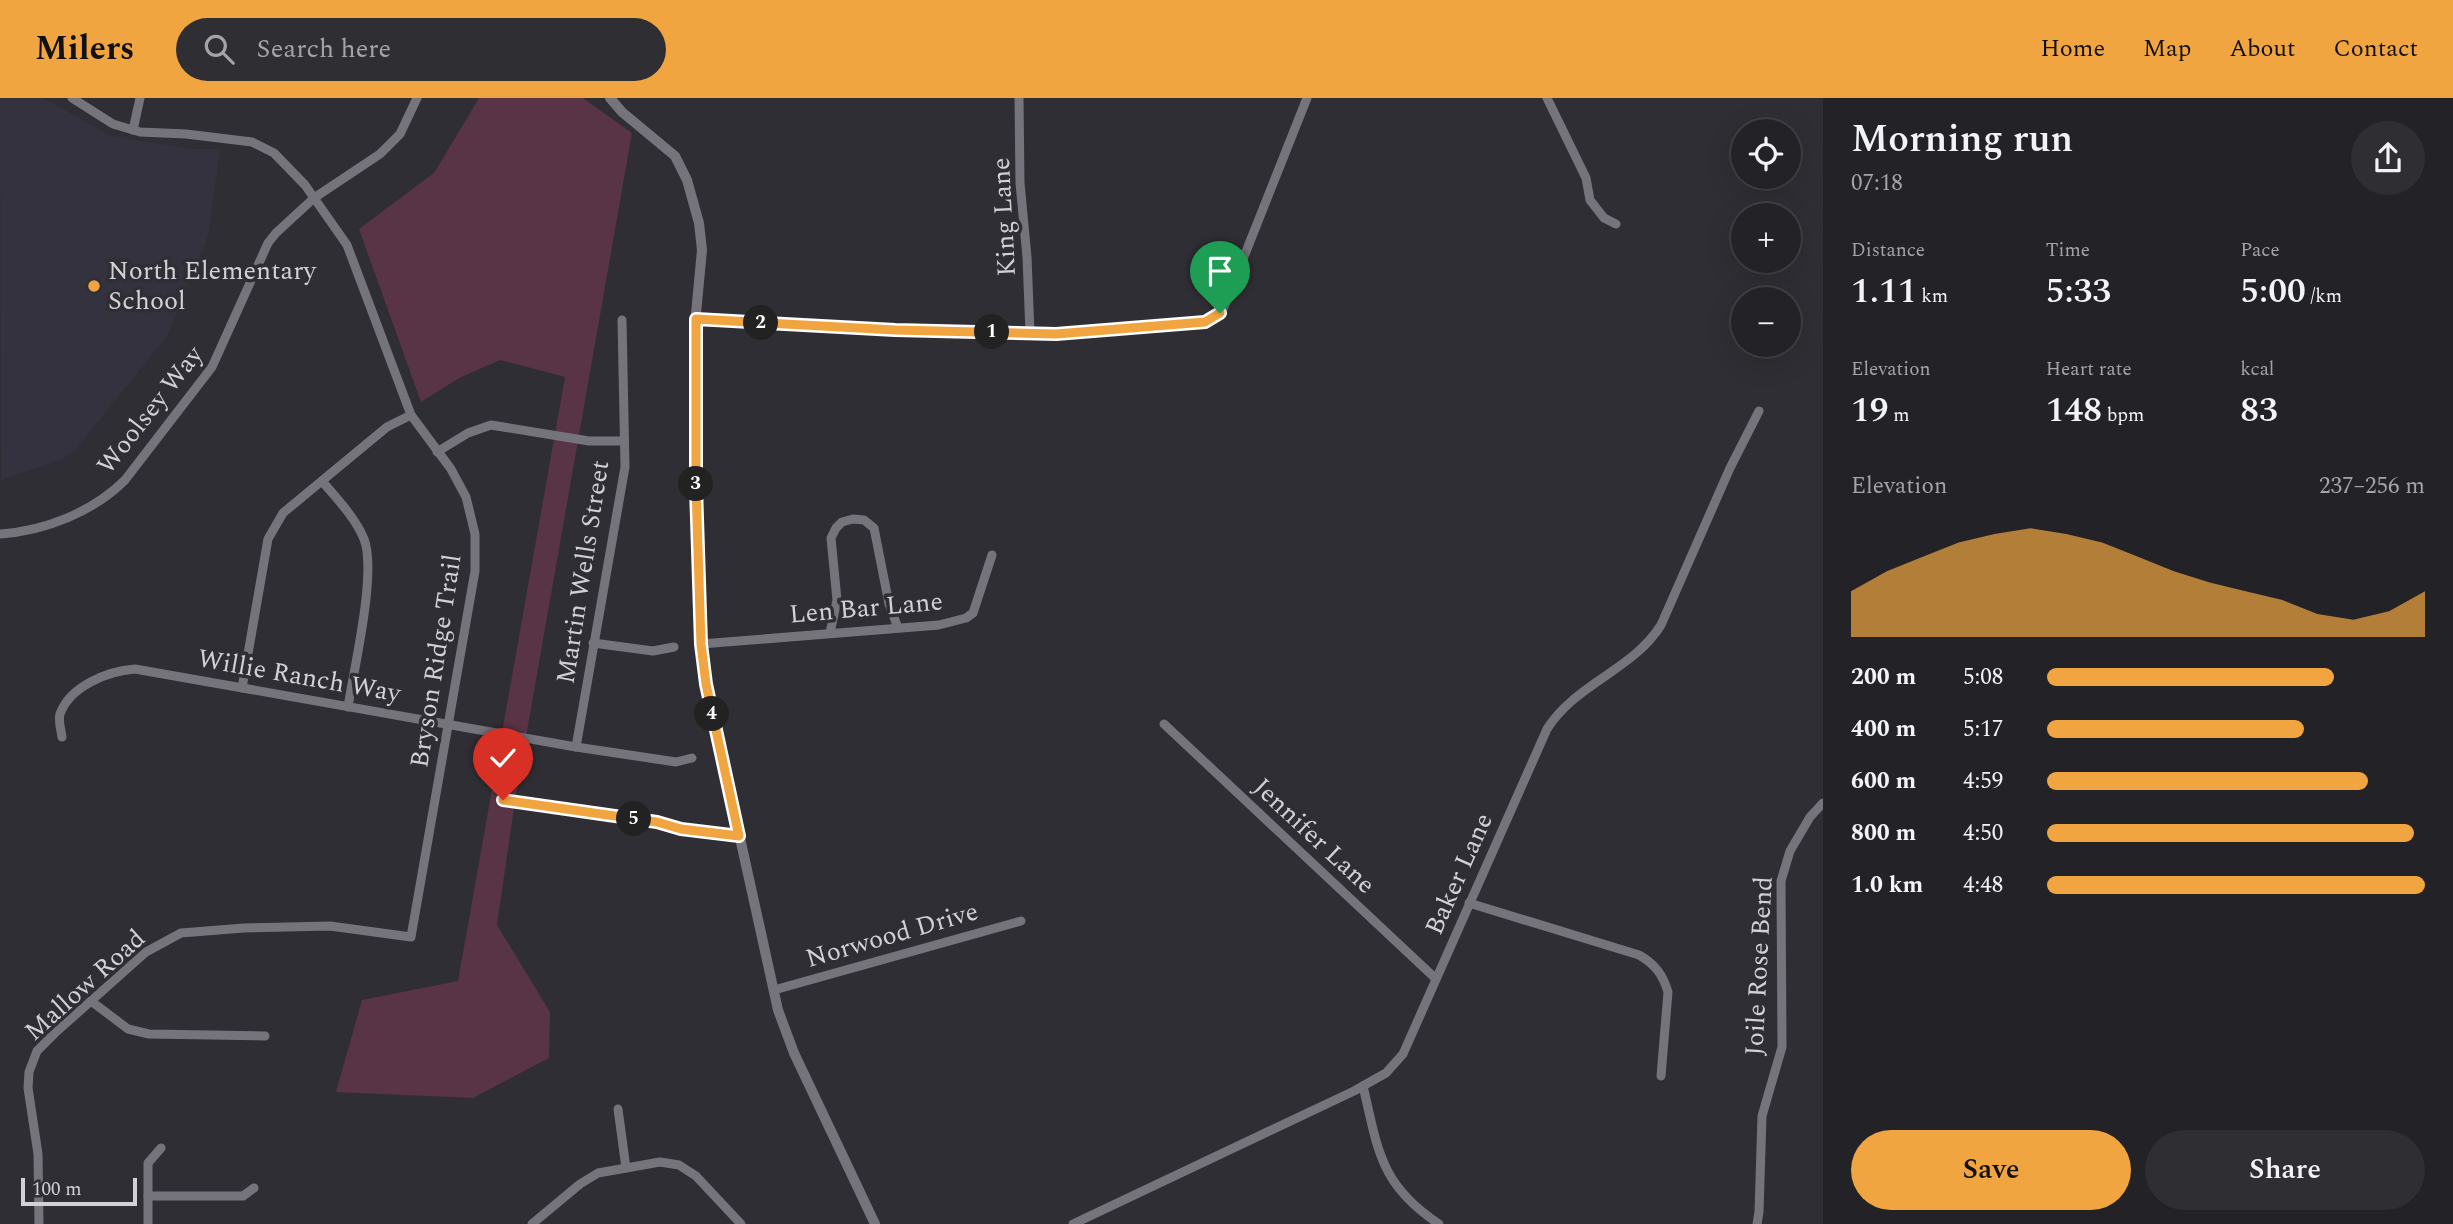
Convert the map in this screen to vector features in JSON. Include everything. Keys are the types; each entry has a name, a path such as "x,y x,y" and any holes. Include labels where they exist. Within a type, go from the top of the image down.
{"street":[{"name":"Bryson Ridge Trail","path":"72,98 113,124 133,130 252,142 274,153 286,164 347,245 411,415 451,469 466,497 475,534 475,571 411,937"},
{"path":"133,130 140,98"},
{"name":"Woolsey Way","path":"0,534 18,533 72,516 111,494 125,480 212,368 268,243 275,233 314,198 394,141 418,98"},
{"path":"610,98 622,112 669,149 680,163 701,236 696,319 696,487 701,644 706,684 778,1010 794,1053 875,1224"},
{"name":"King Lane","path":"1019,98 1020,183 1030,333"},
{"path":"696,319 903,330 1056,334 1205,322 1220,313 1307,98"},
{"path":"1547,98 1586,178 1590,200 1604,218 1616,223"},
{"name":"Martin Wells Street","path":"576,747 625,467 622,320"},
{"name":"Baker Lane","path":"1073,1224 1363,1086 1386,1073 1400,1059 1546,729 1554,717 1581,693 1644,648 1661,625 1730,468 1759,411"},
{"path":"243,688 268,539 282,513 387,427 411,415"},
{"path":"438,452 468,433 491,425 589,441 624,441"},
{"path":"323,481 357,527 364,539 369,559 348,706"},
{"path":"830,633 837,600 837,578 831,553 831,538 842,522 853,519 864,520 874,528 889,604 898,628"},
{"name":"Len Bar Lane","path":"701,644 939,625 966,618 975,608 992,555"},
{"path":"593,643 653,651 674,647"},
{"name":"Willie Ranch Way","path":"62,737 59,717 65,705 85,687 111,672 135,669 576,747 676,762 692,758"},
{"name":"Jennifer Lane","path":"1164,724 1435,978"},
{"path":"503,800 739,836"},
{"name":"Joile Rose Bend","path":"1757,1224 1762,1116 1782,1047 1781,881 1790,851 1810,817 1823,803"},
{"path":"1469,903 1639,955 1654,965 1668,992 1661,1076"},
{"name":"Norwood Drive","path":"774,990 1021,921"},
{"name":"Mallow Road","path":"39,1224 38,1154 28,1088 29,1072 37,1051 146,952 181,933 244,928 330,926 411,937"},
{"path":"91,1001 128,1029 149,1034 265,1036"},
{"path":"1363,1086 1379,1151 1391,1180 1412,1204 1439,1224"},
{"path":"618,1109 626,1168"},
{"path":"148,1224 148,1163 161,1148"},
{"path":"532,1224 598,1173 669,1162 688,1169 741,1224"},
{"path":"148,1196 243,1196 254,1188"}],"shaded area":[{"name":"North Elementary School","path":"0,98 43,98 111,136 191,149 220,149 208,236 167,336 75,450 62,459 1,480"},
{"path":"479,98 583,98 632,133 516,794 497,925 550,1012 549,1058 473,1098 336,1092 362,1000 458,981 565,377 500,360 459,378 421,402 359,229 434,173"}],"place":[{"name":"North Elementary School","path":"94,286"}],"route":[{"path":"503,800 739,836 706,684 701,644 696,487 696,319 895,330 1056,334 1205,322 1220,313"}]}
